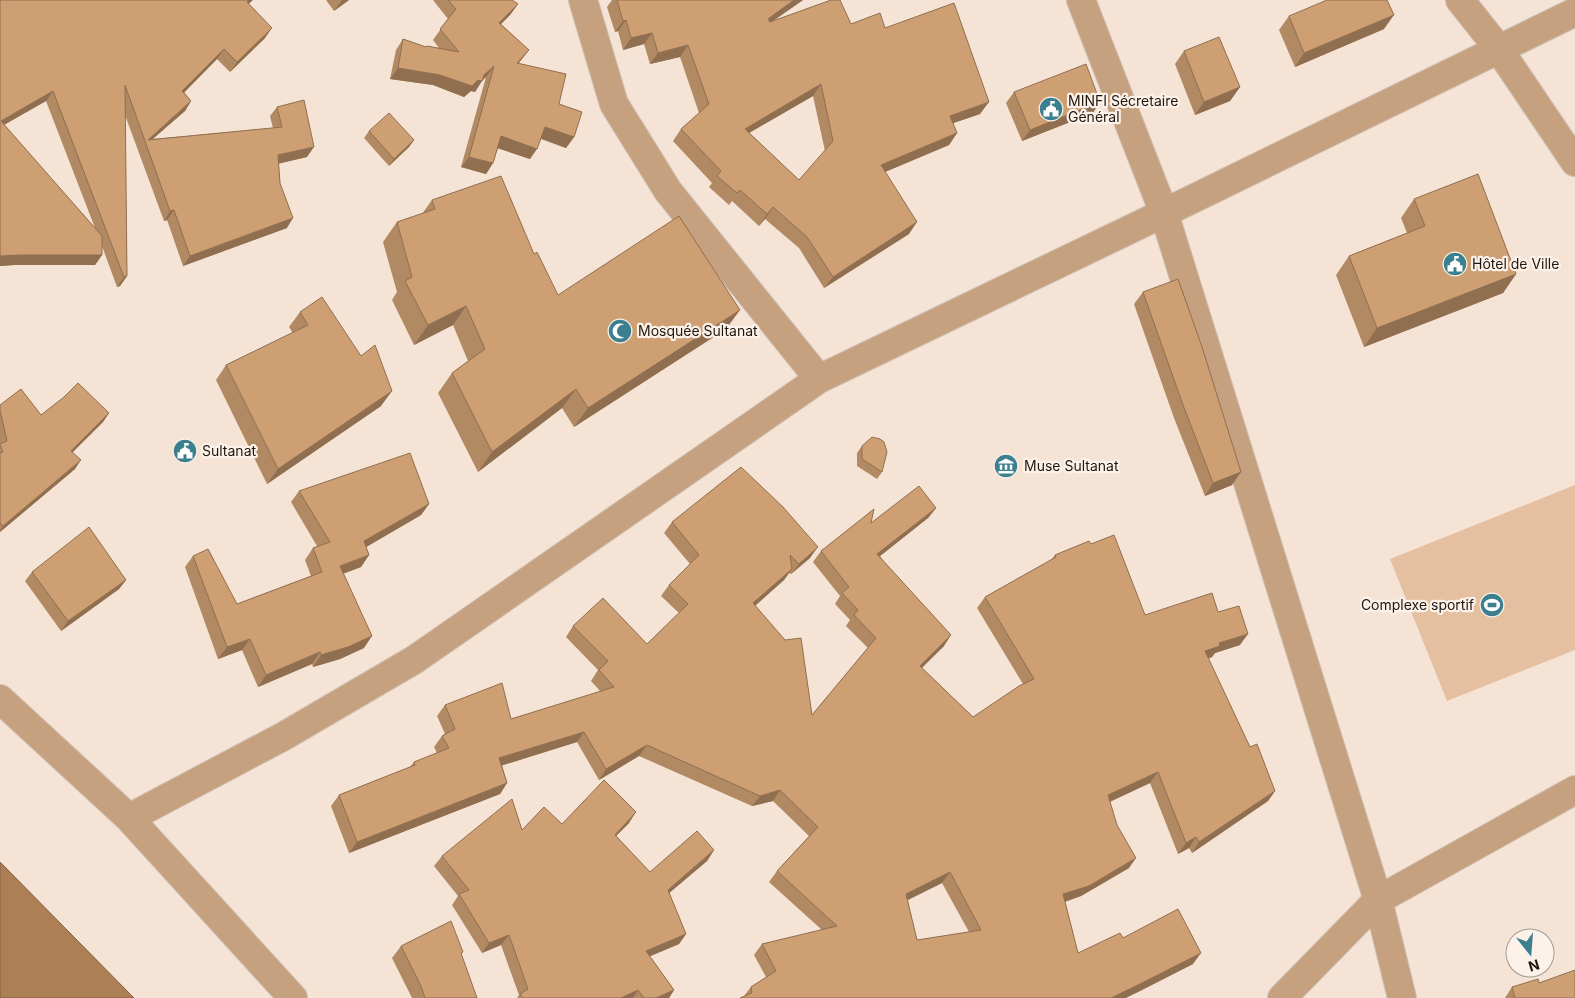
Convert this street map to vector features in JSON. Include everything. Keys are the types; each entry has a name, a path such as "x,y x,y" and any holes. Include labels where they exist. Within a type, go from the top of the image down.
{"street":[{"path":"584,0 614,104 663,183 819,379"},
{"path":"1081,0 1164,213 1378,900 1402,998"},
{"path":"1460,0 1498,48 1575,162"},
{"path":"129,818 284,736 414,660 819,379 1575,12"},
{"path":"0,699 129,818 293,998"},
{"path":"1282,998 1378,900 1575,790"}],"shaded area":[{"name":"Complexe sportif","path":"1575,485 1575,650 1447,701 1390,559"},
{"path":"0,862 134,998 0,998"}],"building":[{"path":"0,0 249,0 247,2 272,28 237,62 224,49 182,91 191,101 148,140 282,127 277,107 304,100 314,147 278,155 280,183 293,218 190,256 174,210 170,211 125,85 127,276 124,277 53,91 1,121 102,236 102,255 0,256"},
{"path":"448,0 512,0 518,4 499,23 529,50 517,63 566,74 559,104 582,112 574,137 545,127 537,149 501,136 493,163 469,157 494,66 484,75 482,81 478,80 472,86 440,75 398,68 403,39 426,47 459,52 440,29 456,9"},
{"path":"617,0 794,0 768,19 770,22 831,0 840,0 851,24 880,13 885,28 954,3 989,102 950,116 957,133 881,165 917,222 833,277 807,237 773,207 767,214 740,190 737,193 717,176 721,171 681,129 709,104 688,45 658,53 652,33 631,38 626,20 623,21","holes":["821,84 833,141 799,180 745,129"]},
{"path":"1327,0 1387,0 1394,15 1304,53 1289,16"},
{"path":"1219,37 1240,87 1204,102 1184,51"},
{"path":"1086,64 1100,102 1030,130 1014,92"},
{"path":"389,113 414,140 394,159 369,131"},
{"name":"Hôtel de Ville","path":"1478,174 1516,274 1377,328 1349,256 1425,226 1414,199"},
{"path":"501,176 534,254 537,252 558,295 679,216 740,310 588,408 576,389 492,452 452,373 485,349 466,306 428,325 405,281 412,277 397,222 435,209 432,200"},
{"path":"1178,279 1202,347 1241,472 1213,483 1143,292"},
{"path":"322,297 361,356 375,345 392,391 278,469 226,365 308,325 300,312"},
{"path":"78,383 109,413 71,451 81,460 3,526 0,523 0,453 3,452 0,444 7,441 0,405 21,389 41,415"},
{"path":"872,437 884,442 887,452 882,472 862,459 862,446"},
{"path":"410,453 429,504 364,541 369,555 340,566 372,636 348,647 321,655 320,652 266,675 250,639 227,647 193,556 208,549 237,604 322,572 313,548 330,542 299,491"},
{"path":"741,467 783,507 818,547 799,564 790,555 792,569 753,603 785,640 801,638 812,715 876,638 854,615 858,610 842,593 849,587 821,551 874,509 871,523 919,486 936,508 877,554 951,635 920,666 973,717 1019,686 1034,679 985,597 1056,557 1055,555 1089,541 1091,544 1114,535 1145,615 1212,593 1218,612 1239,606 1248,634 1219,643 1220,646 1205,651 1250,747 1257,744 1275,791 1199,842 1196,837 1186,843 1158,772 1108,795 1117,825 1136,858 1089,886 1063,894 1078,953 1120,933 1123,938 1178,909 1201,953 1111,998 740,998 752,993 751,987 776,971 762,944 837,926 777,871 818,827 780,790 760,796 647,745 606,769 584,732 499,758 507,783 357,842 339,795 415,765 414,762 449,748 442,736 455,729 445,705 502,683 511,719 614,687 599,670 608,661 573,626 603,598 647,644 688,604 669,585 699,555 672,522","holes":["950,872 981,930 917,940 906,894"]},
{"path":"89,527 126,580 68,621 32,572"},
{"path":"604,780 636,812 615,835 650,872 697,831 714,850 668,890 686,934 646,951 674,990 656,998 644,998 638,990 621,998 523,998 520,994 528,989 509,935 489,943 459,894 469,890 442,856 512,799 522,830 544,807 562,824"},
{"path":"451,921 477,998 425,998 401,946"},
{"path":"1575,970 1575,998 1515,998 1512,987 1538,979 1539,983"}],"place":[{"name":"MINFI Sécretaire Général","path":"1051,109"},
{"name":"Hôtel de Ville","path":"1455,264"},
{"name":"Mosquée Sultanat","path":"620,331"},
{"name":"Sultanat","path":"185,451"},
{"name":"Muse Sultanat","path":"1006,466"},
{"name":"Complexe sportif","path":"1492,605"}]}
